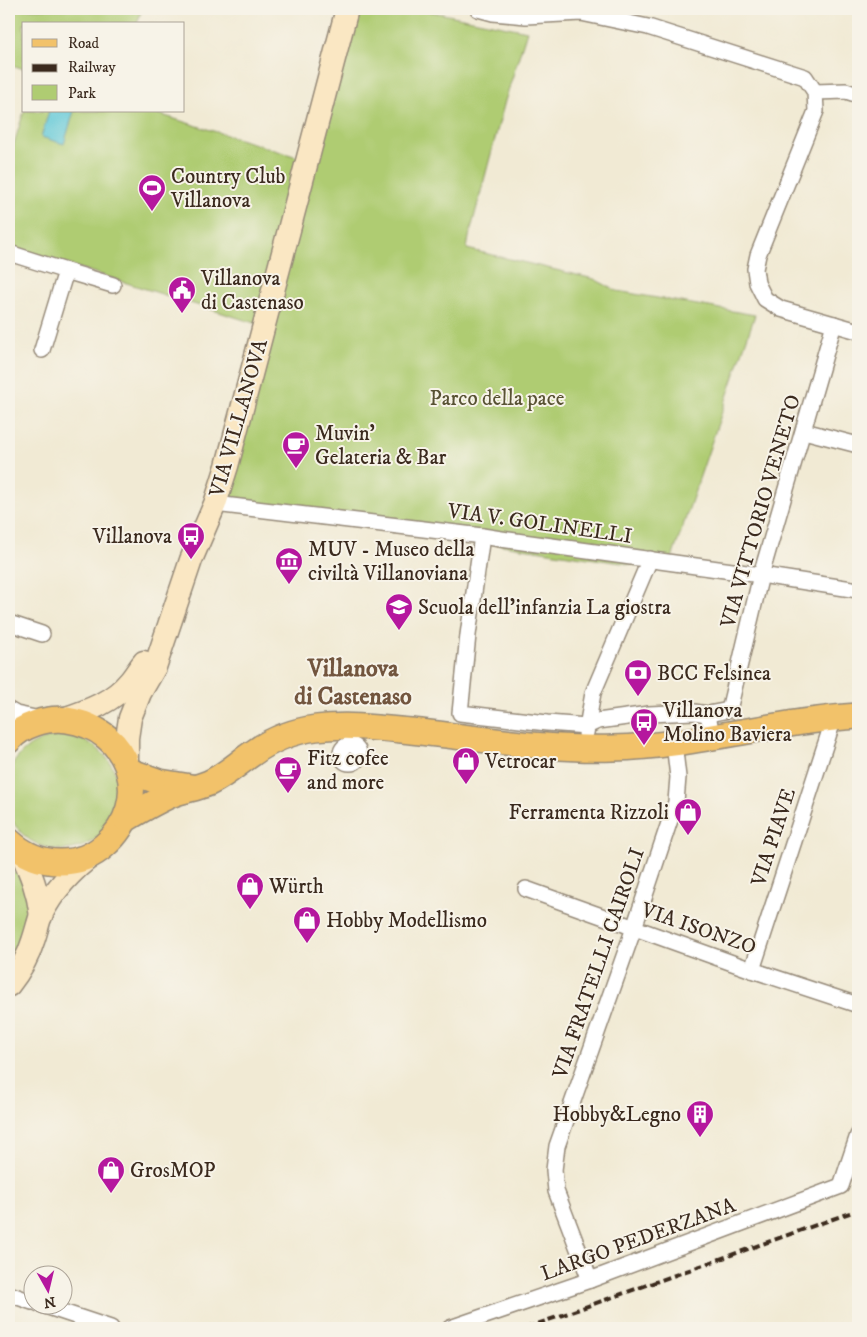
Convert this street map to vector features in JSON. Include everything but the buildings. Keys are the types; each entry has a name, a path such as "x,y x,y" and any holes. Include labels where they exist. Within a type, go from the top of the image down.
{"main road":[{"name":"VIA VILLANOVA","path":"128,768 127,738 130,718 140,693 155,667 191,560 215,504 234,440 347,9"},
{"name":"VIA VILLANOVA","path":"54,720 88,711 108,701 118,693 130,682 170,621"},
{"path":"126,819 160,799 209,783 266,745 285,736 315,728 350,736 382,728 586,737 624,748 674,743 710,725 796,722 846,717"},
{"path":"9,740 28,726 54,720 79,722 95,728 109,738 120,751 128,768 132,787 126,819 115,837 78,866 64,880 41,916 28,956 9,985"},
{"path":"128,768 160,782 196,788"},
{"path":"12,844 35,858 51,862 68,862 84,858 99,850"},
{"path":"12,844 34,883 41,916"}],"street":[{"path":"478,9 494,13 526,16 582,11 648,27 805,77 815,92 816,111 758,255 755,269 757,283 764,299 781,309 858,331"},
{"path":"815,92 846,91 858,95"},
{"path":"9,253 113,285"},
{"path":"42,350 66,271"},
{"name":"VIA VITTORIO VENETO","path":"710,725 729,710 762,575 834,324"},
{"path":"804,431 858,445"},
{"name":"VIA V. GOLINELLI","path":"215,504 482,536 858,590"},
{"path":"482,536 468,635 460,713 547,723 586,737"},
{"path":"586,737 593,694 650,559"},
{"path":"9,623 42,634"},
{"path":"9,710 31,718 54,720"},
{"path":"586,737 598,722 649,714 694,712 710,725"},
{"name":"VIA PIAVE","path":"752,970 846,717"},
{"name":"VIA FRATELLI CAIROLI","path":"590,1280 556,1191 555,1157 557,1146 676,802 678,777 674,743"},
{"name":"VIA ISONZO","path":"526,889 858,1006"},
{"name":"LARGO PEDERZANA","path":"450,1328 590,1280 841,1186 858,1134"},
{"path":"9,1294 22,1299"},
{"path":"69,1314 111,1328"}],"green space":[{"path":"9,9 142,9 138,22 22,22 22,68 9,64"},
{"name":"Parco della pace","path":"349,9 418,9 527,31 505,101 467,249 594,279 617,291 755,315 668,570 217,502 270,328 9,246 9,160 24,112 152,112 307,160"},
{"path":"62,736 84,741 102,753 114,771 119,793 114,815 102,833 84,845 62,850 40,845 22,833 10,815 5,793 10,771 22,753 40,741"},
{"path":"9,868 19,876 24,884 28,908 24,935 9,967"}],"water":[{"path":"49,112 74,112 64,144 41,137"}],"railway":[{"path":"526,1328 858,1210"}],"place":[{"name":"Country Club Villanova","path":"152,212"},
{"name":"Villanova di Castenaso","path":"182,314"},
{"name":"Muvin' Gelateria & Bar","path":"296,469"},
{"name":"Villanova","path":"191,560"},
{"name":"MUV - Museo della civiltà Villanoviana","path":"289,585"},
{"name":"Scuola dell'infanzia La giostra","path":"399,631"},
{"name":"BCC Felsinea","path":"638,697"},
{"name":"Villanova Molino Baviera","path":"644,746"},
{"name":"Vetrocar","path":"466,785"},
{"name":"Fitz cofee and more","path":"288,794"},
{"name":"Ferramenta Rizzoli","path":"688,836"},
{"name":"Würth","path":"250,910"},
{"name":"Hobby Modellismo","path":"307,944"},
{"name":"Hobby&Legno","path":"700,1138"},
{"name":"GrosMOP","path":"111,1194"}],"district":[{"name":"Villanova di Castenaso","path":"353,682"}]}
